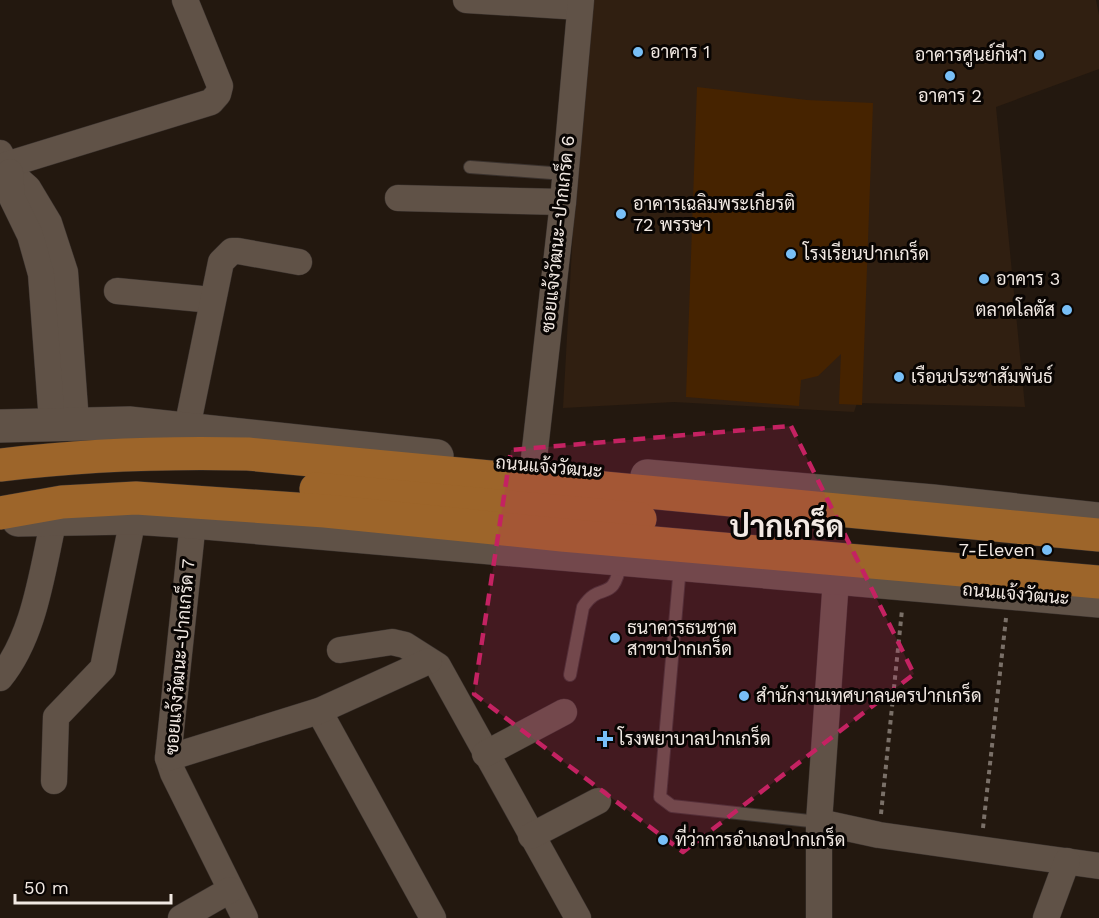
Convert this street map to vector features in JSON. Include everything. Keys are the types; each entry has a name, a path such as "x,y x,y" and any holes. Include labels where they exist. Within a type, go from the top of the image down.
{"main road":[{"name":"ถนนแจ้งวัฒนะ","path":"0,426 64,422 129,423 533,467 910,499 1099,519"},
{"path":"0,442 103,435 157,438 248,454"},
{"name":"ถนนแจ้งวัฒนะ","path":"0,465 67,457 156,452 248,454 1099,535"},
{"name":"ถนนแจ้งวัฒนะ","path":"0,492 69,485 169,483 361,491 1099,565"},
{"path":"0,513 62,502 136,498 325,511 562,535 1099,582"},
{"name":"ถนนแจ้งวัฒนะ","path":"0,521 133,518 193,522 1099,601"}],"street":[{"path":"64,422 41,274 30,235 12,198 6,163 211,102 218,94 220,86 185,0"},
{"path":"466,0 580,3"},
{"name":"ซอยแจ้งวัฒนะ-ปากเกร็ด 6","path":"533,467 566,174 580,3"},
{"path":"398,198 563,202"},
{"path":"187,428 221,262 232,251 298,262"},
{"path":"117,291 212,300"},
{"path":"54,781 56,717 103,668 133,518"},
{"path":"0,678 10,665 31,618 54,519"},
{"name":"ซอยแจ้งวัฒนะ-ปากเกร็ด 7","path":"193,522 168,758 173,773 245,918"},
{"path":"819,918 819,822 836,579"},
{"path":"340,650 392,642 405,645 438,666 578,918"},
{"path":"168,758 319,711 429,661"},
{"path":"319,711 433,918"},
{"path":"485,754 564,712"},
{"path":"531,836 598,801"},
{"path":"819,822 879,834 1099,866"},
{"path":"1046,918 1067,861"},
{"path":"181,918 230,891"}],"lane":[{"path":"470,167 566,174"},
{"path":"570,675 583,607 589,598 612,589 617,583 621,560"},
{"path":"680,565 660,797 672,806 819,822"}],"path":[{"path":"879,834 904,585"},
{"path":"981,849 1008,593"}],"highlighted area":[{"path":"791,426 914,674 683,852 474,694 511,450"}],"shaded area":[{"name":"โรงเรียนปากเกร็ด","path":"586,0 1096,0 1099,15 1099,69 996,107 1025,407 857,403 854,412 674,402 563,408"},
{"path":"697,87 807,100 873,103 862,405 839,404 841,354 818,376 801,380 799,406 686,397"}],"place":[{"name":"อาคาร 1","path":"638,52"},
{"name":"อาคารศูนย์กีฬา","path":"1039,55"},
{"name":"อาคาร 2","path":"950,76"},
{"name":"อาคารเฉลิมพระเกียรติ 72 พรรษา","path":"621,214"},
{"name":"โรงเรียนปากเกร็ด","path":"791,254"},
{"name":"อาคาร 3","path":"984,279"},
{"name":"ตลาดโลตัส","path":"1067,310"},
{"name":"เรือนประชาสัมพันธ์","path":"899,377"},
{"name":"7-Eleven","path":"1047,550"},
{"name":"ธนาคารธนชาต สาขาปากเกร็ด","path":"615,638"},
{"name":"สำนักงานเทศบาลนครปากเกร็ด","path":"744,696"},
{"name":"โรงพยาบาลปากเกร็ด","path":"605,739"},
{"name":"ที่ว่าการอำเภอปากเกร็ด","path":"663,840"}],"district":[{"name":"ปากเกร็ด","path":"787,527"}]}
